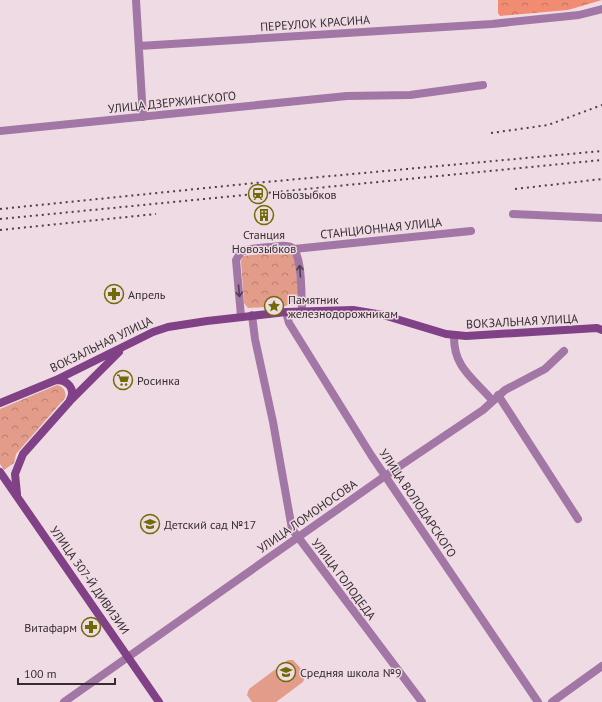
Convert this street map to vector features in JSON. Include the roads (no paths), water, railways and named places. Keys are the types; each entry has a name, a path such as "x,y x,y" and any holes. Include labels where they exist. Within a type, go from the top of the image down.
{"main road":[{"name":"ВОКЗАЛЬНАЯ УЛИЦА","path":"0,403 56,380 134,341 168,327 241,316 302,310 370,312 454,335 472,336 600,329"},
{"path":"21,502 14,480 20,461 30,446 110,359 134,341"},
{"path":"56,380 66,382 71,387 72,393 70,401"},
{"name":"УЛИЦА 307-Й ДИВИЗИИ","path":"0,472 159,702"}],"street":[{"path":"136,0 143,117"},
{"name":"ПЕРЕУЛОК КРАСИНА","path":"139,46 492,24 579,15 602,9"},
{"name":"УЛИЦА ДЗЕРЖИНСКОГО","path":"0,130 347,96 410,95 483,85"},
{"path":"513,214 602,218"},
{"name":"СТАНЦИОННАЯ УЛИЦА","path":"294,249 471,231"},
{"path":"241,316 236,260 241,252 281,246 287,246 294,249 298,257 302,310"},
{"name":"УЛИЦА ВОЛОДАРСКОГО","path":"286,312 292,328 385,476 538,702"},
{"name":"УЛИЦА ГОЛОДЕДА","path":"252,315 255,339 274,422 289,520 297,538 422,702"},
{"path":"454,335 453,346 457,360 495,398 578,519"},
{"name":"УЛИЦА ЛОМОНОСОВА","path":"64,702 385,476 483,410 495,398 516,383 545,369 564,351"},
{"path":"552,702 602,666"}],"railway":[{"path":"491,133 548,125 602,105"},
{"path":"0,209 255,183 602,151"},
{"path":"0,219 602,160"},
{"path":"515,189 602,179"},
{"path":"0,230 156,214"}],"place":[{"name":"Новозыбков","path":"258,194"},
{"name":"Станция Новозыбков","path":"264,215"},
{"name":"Апрель","path":"114,294"},
{"name":"Памятник железнодорожникам","path":"274,306"},
{"name":"Росинка","path":"123,380"},
{"name":"Детский сад №17","path":"150,524"},
{"name":"Витафарм","path":"91,627"},
{"name":"Средняя школа №9","path":"286,672"}]}
